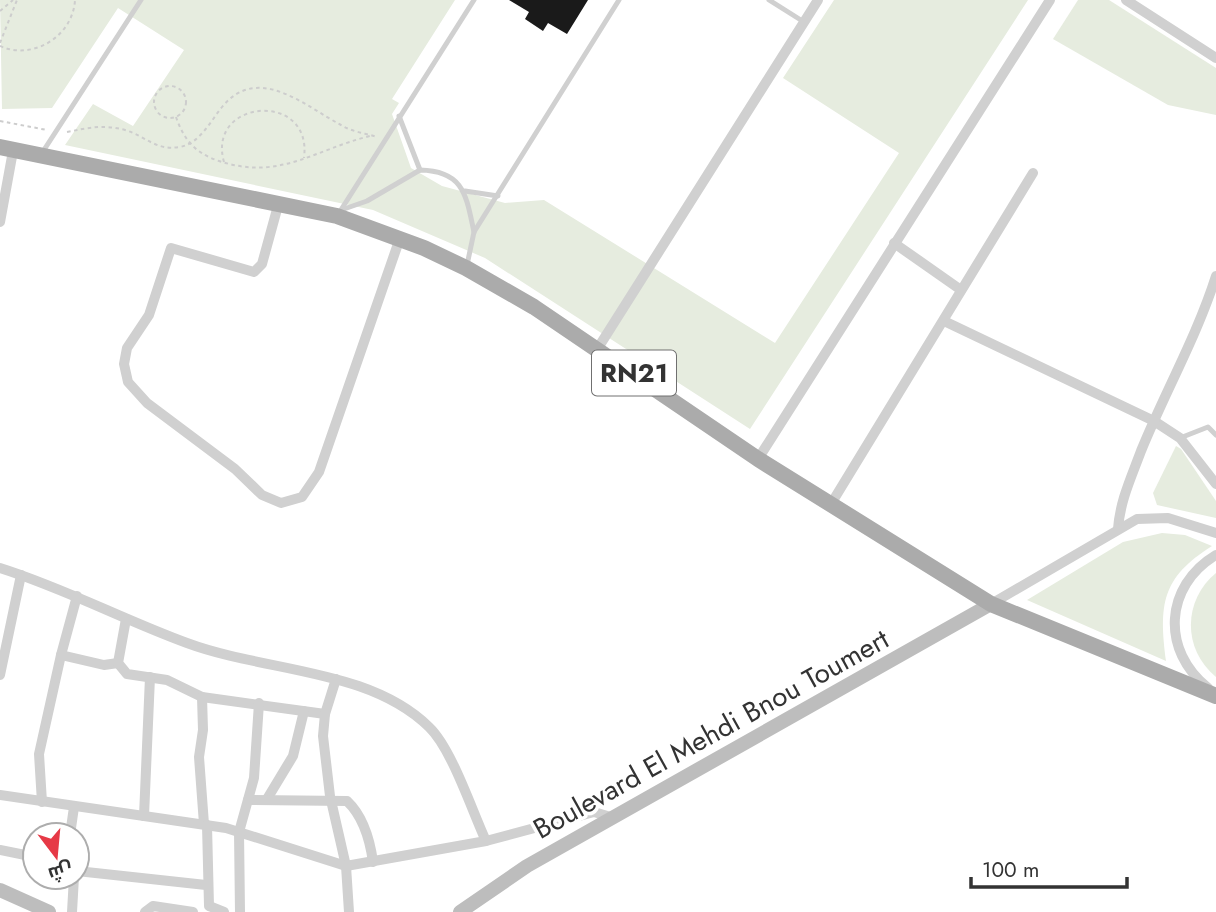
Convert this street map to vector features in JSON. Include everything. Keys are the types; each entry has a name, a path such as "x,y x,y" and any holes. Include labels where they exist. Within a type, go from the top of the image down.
{"main road":[{"name":"RN21","path":"4,150 339,213 400,238 466,268 598,348 758,459 991,604 1216,695"},
{"name":"Boulevard El Mehdi Bnou Toumert","path":"460,912 527,866 991,604"},
{"path":"0,890 50,912"}],"street":[{"path":"598,348 818,0"},
{"path":"758,459 1050,0"},
{"path":"1126,0 1216,58"},
{"path":"0,222 4,150"},
{"path":"831,504 1033,173"},
{"path":"279,202 262,264 254,272 171,248 149,315 129,343 124,364 128,382 147,403 235,469 262,495 281,503 302,497 319,472 400,238"},
{"path":"894,243 961,290"},
{"path":"1118,529 1120,504 1154,421 1205,310 1216,276"},
{"path":"944,321 1154,421 1180,438 1212,471 1216,484"},
{"path":"991,604 1137,519 1154,516 1216,533"},
{"path":"1216,555 1196,570 1181,591 1174,628 1186,666 1216,695"},
{"path":"0,568 77,596 126,619 233,658 336,679 384,695 432,730 443,747 486,841"},
{"path":"0,675 21,575"},
{"path":"42,802 39,754 77,596"},
{"path":"126,619 118,663 127,674 178,684 202,696 325,714"},
{"path":"61,655 104,666 118,663"},
{"path":"144,816 150,677"},
{"path":"336,679 325,714 323,736 332,803 346,866 349,912"},
{"path":"202,696 203,730 199,757 206,824 206,886 209,906 218,911"},
{"path":"240,912 239,832 254,779 259,703"},
{"path":"267,799 293,756 304,711"},
{"path":"0,795 206,824 346,866 486,841 594,812 614,818"},
{"path":"248,800 332,803 347,801 355,808 369,839 373,862"},
{"path":"72,821 74,807"},
{"path":"0,850 21,854"},
{"path":"91,872 206,886"},
{"path":"72,912 73,891"},
{"path":"145,912 153,906 193,912"}],"lane":[{"path":"40,156 141,0"},
{"path":"339,213 474,0"},
{"path":"466,268 474,232 619,0"},
{"path":"769,0 804,22"},
{"path":"399,116 420,170"},
{"path":"339,213 367,201 420,170 446,175 465,191 498,196"},
{"path":"465,191 474,232"},
{"path":"1180,438 1208,426 1216,435"}],"path":[{"path":"0,11 15,0"},
{"path":"15,0 0,44 26,51 44,46 59,36 69,22 75,0"},
{"path":"163,87 178,87 185,95 184,110 176,117 165,117 156,110 155,95 163,87"},
{"path":"0,121 56,131 101,125 128,131 160,148 188,144 203,133 230,97 255,88 281,90 349,130 384,140"},
{"path":"224,162 223,142 228,130 246,113 259,110 285,115 295,124 302,136 304,159"},
{"path":"176,117 188,144 224,162 262,169 304,159 374,136"}],"shaded area":[{"path":"0,0 455,0 392,99 399,103 392,114 411,168 442,186 505,203 544,200 775,343 899,153 783,78 834,0 1028,0 750,429 485,258 373,210 65,145 93,104 133,126 184,50 118,8 52,108 2,109"},
{"path":"1078,0 1109,0 1216,68 1216,115 1168,105 1053,39"},
{"path":"1176,446 1181,449 1216,501 1216,518 1157,505 1153,493"},
{"path":"1162,533 1185,535 1212,546 1182,570 1167,594 1163,624 1166,661 1027,600 1123,542"},
{"path":"1216,573 1216,677 1197,653 1191,625 1197,597"}],"building":[{"path":"509,0 588,0 567,34 548,23 543,31 525,19 529,12"}]}
